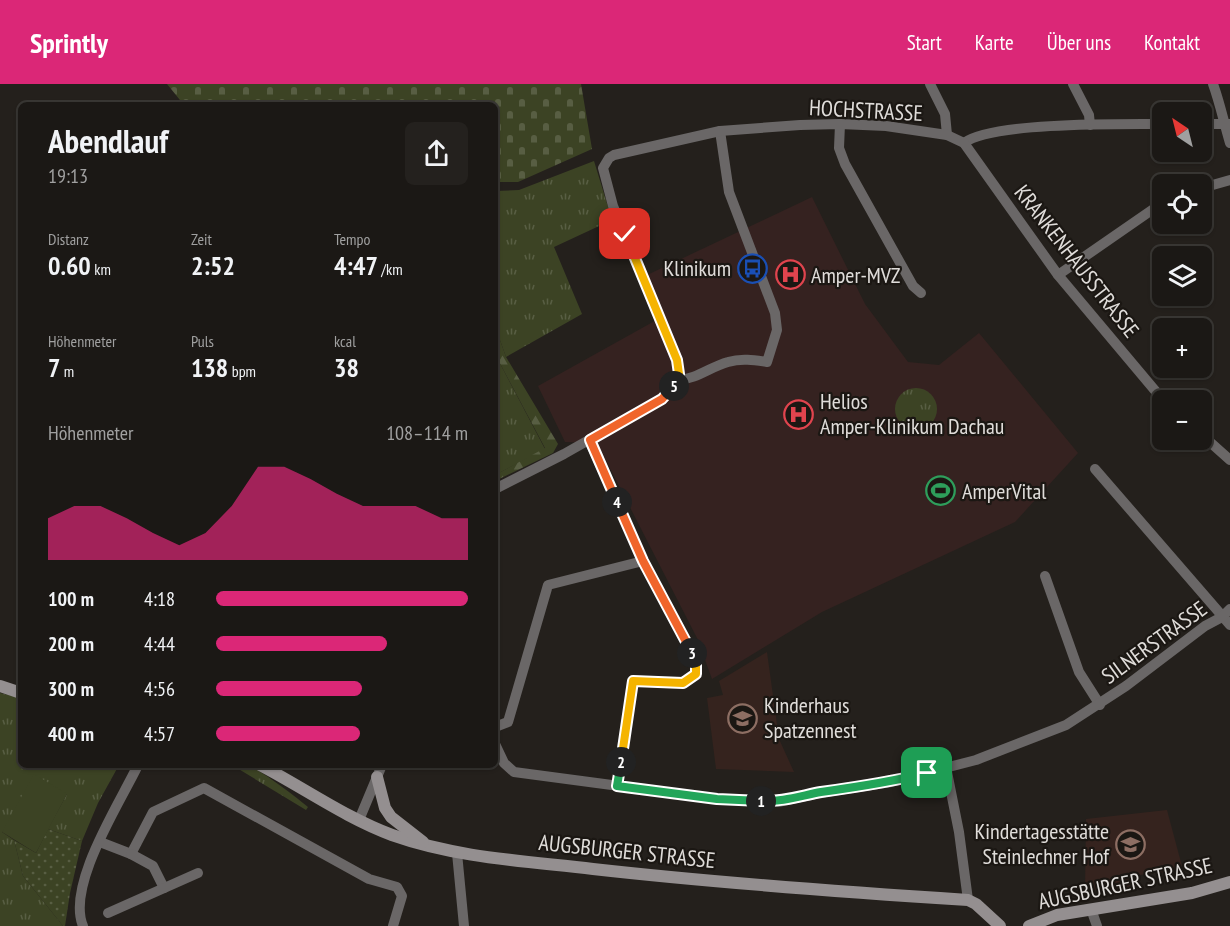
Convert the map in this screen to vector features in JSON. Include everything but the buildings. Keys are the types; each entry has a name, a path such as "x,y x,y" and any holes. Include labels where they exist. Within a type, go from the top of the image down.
{"main road":[{"path":"0,686 18,692"},
{"name":"AUGSBURGER STRASSE","path":"265,768 359,820 392,835 456,853 705,881 968,900"},
{"path":"380,771 385,808 391,817 426,845"},
{"name":"AUGSBURGER STRASSE","path":"1029,926 1057,915 1192,893 1230,882"},
{"path":"968,900 976,904 1000,926"}],"street":[{"path":"930,84 945,114 947,135"},
{"path":"1073,84 1089,115 1090,125"},
{"path":"1213,84 1227,124 1230,143"},
{"path":"840,124 840,148 845,164 913,286 921,293"},
{"name":"HOCHSTRASSE","path":"678,380 677,360 613,206 603,172 605,163 614,155 720,131 840,124 886,126 947,135 964,143"},
{"path":"964,143 969,139 986,134 1090,125 1152,124"},
{"path":"498,487 590,440 662,399 678,380 691,379 728,362 744,359 767,362 777,330 775,313 729,192 720,131"},
{"name":"KRANKENHAUSSTRASSE","path":"964,143 1058,275 1155,390"},
{"path":"1212,185 1230,180"},
{"path":"1058,275 1152,210"},
{"path":"590,440 643,561 696,661 696,674 683,683 633,681 617,786"},
{"path":"1212,444 1230,460"},
{"path":"1095,470 1228,617"},
{"path":"498,726 508,722 548,585 643,561"},
{"name":"SILNERSTRASSE","path":"1045,576 1079,672 1100,705"},
{"name":"SILNERSTRASSE","path":"498,750 504,763 514,772 717,799 778,802 819,793 881,784 976,760 1066,725 1100,705 1205,626 1228,617"},
{"path":"946,767 959,832 968,900"},
{"path":"83,926 80,919 80,895 87,870 114,810 136,768"},
{"path":"359,820 380,771"},
{"path":"131,854 153,812 204,788 369,879 397,887 402,896 393,926"},
{"path":"100,842 131,854 153,866 164,888"},
{"path":"456,853 464,926"},
{"path":"108,913 198,873"},
{"path":"1091,909 1097,926"}],"shaded area":[{"name":"Helios Amper-Klinikum Dachau","path":"812,197 865,304 908,362 939,365 979,333 1078,453 1015,522 822,612 712,679 697,638 597,443 565,442 538,386 660,318 645,276"},
{"name":"Kinderhaus Spatzennest","path":"767,652 779,739 794,772 716,769 707,698 723,695 719,681"},
{"name":"Kindertagesstätte Steinlechner Hof","path":"1167,810 1183,870 1131,876 1131,888 1085,891 1086,819"}],"green space":[{"path":"167,84 581,84 592,149 518,182 498,182 498,102 182,102"},
{"path":"594,161 612,220 554,247 582,314 506,357 498,334 498,191 519,190"},
{"path":"498,334 506,357 558,444 553,453 498,480 498,473 545,448 498,360"},
{"path":"498,360 545,449 498,473"},
{"path":"916,388 924,389 931,394 936,401 936,417 931,424 924,429 916,430 908,429 901,424 896,417 895,409 896,401 901,394 908,389"},
{"path":"0,693 18,697 18,768 117,768 98,803 82,841 48,829 67,794 2,832 14,840 23,876 63,926 0,926"},
{"path":"237,768 253,768 308,807 306,810"},
{"path":"34,774 67,794 36,853 2,832"},
{"path":"48,829 82,841 65,926 23,876 14,840 36,853"}],"place":[{"name":"Klinikum","path":"752,268"},
{"name":"Amper-MVZ","path":"790,275"},
{"name":"Helios Amper-Klinikum Dachau","path":"799,414"},
{"name":"AmperVital","path":"941,491"},
{"name":"Kinderhaus Spatzennest","path":"743,718"},
{"name":"Kindertagesstätte Steinlechner Hof","path":"1130,844"}],"route":[{"path":"625,234 677,360 678,380 662,399 590,440 643,561 696,661 696,674 683,683 633,681 617,786 717,799 778,802 819,793 881,784 927,773"}]}
